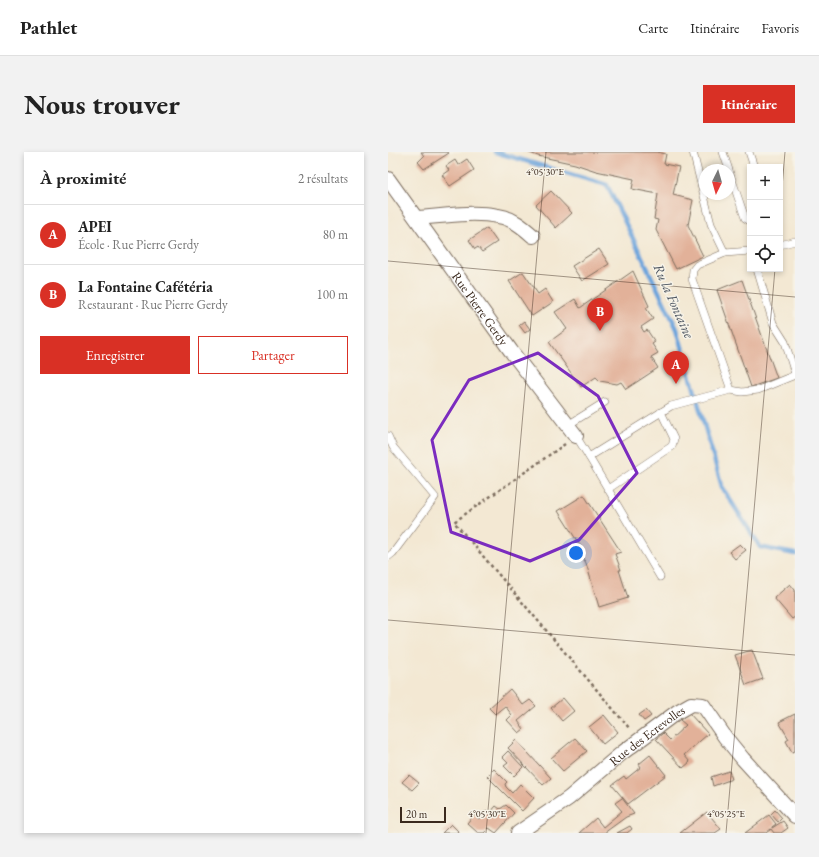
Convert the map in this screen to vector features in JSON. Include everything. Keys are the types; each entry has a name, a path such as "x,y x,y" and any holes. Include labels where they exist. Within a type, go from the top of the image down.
{"street":[{"name":"Rue Pierre Gerdy","path":"388,179 418,218 511,351 572,430"},
{"path":"418,218 463,214 499,216 520,225 533,236"},
{"name":"Rue des Ecrevolles","path":"518,833 569,798 639,740 676,712 691,704 704,705 725,737 795,816"}],"lane":[{"path":"693,152 711,224 725,253"},
{"path":"723,152 727,164"},
{"path":"749,152 753,164"},
{"path":"735,188 745,218 747,219"},
{"path":"783,244 795,241"},
{"path":"731,390 692,279 693,270 697,265 725,253 747,251"},
{"path":"589,457 671,406 731,390 742,392 758,390 795,375 785,342 773,323 758,272"},
{"path":"605,402 572,430 660,577"},
{"path":"608,489 672,446 674,439 661,412"},
{"path":"388,436 393,447 435,497 393,553 388,557"}],"path":[{"path":"572,430 454,522 639,740"}],"highlighted area":[{"path":"538,353 598,396 637,473 579,540 530,561 451,532 432,440 469,380"}],"building":[{"path":"421,152 449,153 424,169 418,162 424,156"},
{"path":"527,152 657,152 666,154 664,164 679,167 673,195 693,200 688,225 703,256 676,269 656,230 658,220 654,219 658,194 632,189 634,179 596,171"},
{"path":"467,159 474,170 450,186 442,175 449,170 446,166 455,160 458,165"},
{"path":"551,191 572,213 556,228 536,205"},
{"path":"487,228 497,242 482,252 478,247 475,249 469,240"},
{"path":"599,249 609,264 582,281 572,266"},
{"path":"633,271 649,306 646,308 653,319 641,327 644,332 647,330 655,342 652,344 658,353 651,357 658,368 626,389 621,382 617,384 600,381 596,377 581,387 549,342 567,329 555,312 575,299 580,308"},
{"path":"523,272 538,294 545,289 553,302 532,316 509,281"},
{"path":"742,280 777,378 751,387 717,290"},
{"path":"524,321 530,329 525,333 519,325"},
{"path":"584,495 621,552 615,554 621,570 619,570 628,598 599,607 586,563 578,549 581,547 558,511"},
{"path":"740,544 746,550 735,559 729,552"},
{"path":"790,584 795,590 795,617 792,619 774,598"},
{"path":"752,650 763,679 746,685 735,655"},
{"path":"510,689 523,705 530,700 536,706 518,721 524,729 519,733 507,720 512,715 505,706 495,714 489,708"},
{"path":"563,698 574,711 562,721 551,708"},
{"path":"646,710 651,716 644,721 639,715"},
{"path":"689,713 708,734 684,755 690,762 683,768 656,739 663,733 670,740 686,725 680,720"},
{"path":"795,714 795,751 792,752 786,741 789,739 779,722"},
{"path":"604,715 618,732 603,744 589,727"},
{"path":"575,738 587,751 563,771 551,758"},
{"path":"516,740 551,778 543,785 508,748"},
{"path":"508,751 523,767 514,776 504,766 508,763 502,757"},
{"path":"650,755 666,775 628,804 612,785 624,776 626,779 641,767 639,764"},
{"path":"494,769 507,782 505,784 506,787 512,793 520,784 534,798 522,811 487,776"},
{"path":"729,771 732,779 713,786 711,777"},
{"path":"409,775 419,783 412,790 402,782"},
{"path":"622,798 634,814 626,817 604,833 579,833 596,818 603,827 622,811 615,803"},
{"path":"506,805 514,813 496,833 489,828 484,833 478,833 467,823 474,815 479,819 487,810 490,813 496,806 500,809"},
{"path":"775,810 782,818 778,822 771,814"},
{"path":"707,812 721,829 715,833 680,833"},
{"path":"769,815 776,824 772,828 783,821 788,828 781,833 774,833 771,829 766,833 745,833"},
{"path":"451,824 460,833 442,833"},
{"path":"630,826 632,829 627,833 617,833"}],"waterway":[{"name":"Ru la Fontaine","path":"495,152 607,185 677,329 722,487 760,547 795,554"}],"place":[{"name":"La Fontaine Cafétéria","path":"600,331"},
{"name":"APEI","path":"676,384"}]}
